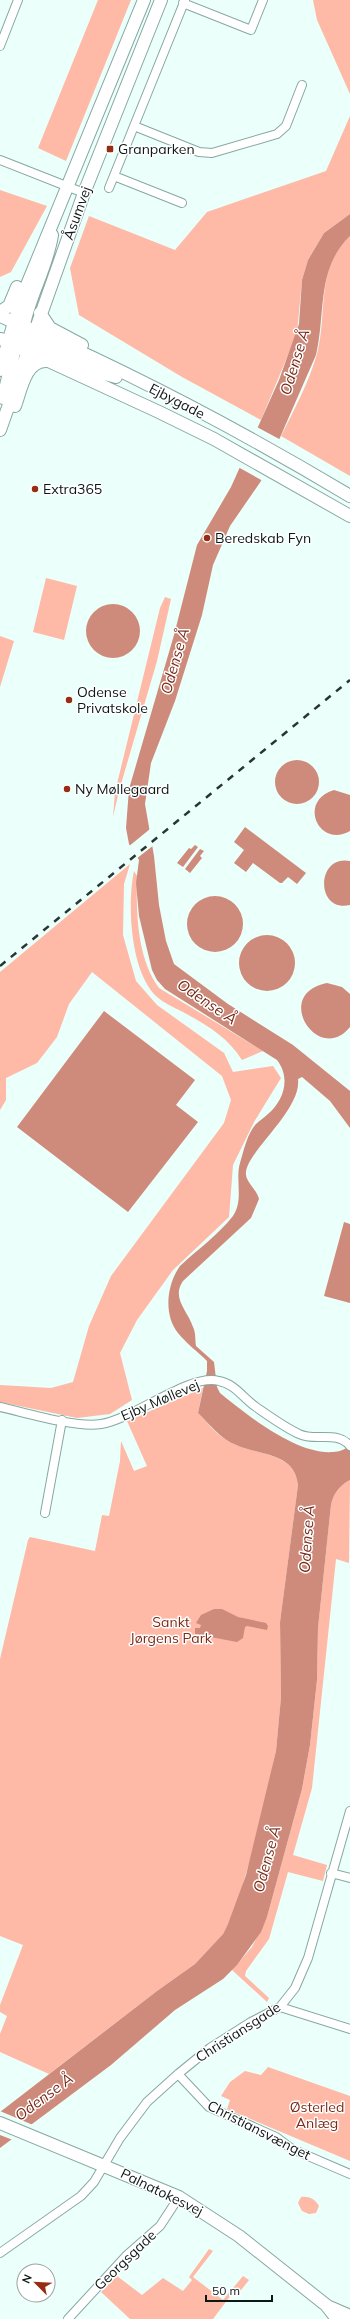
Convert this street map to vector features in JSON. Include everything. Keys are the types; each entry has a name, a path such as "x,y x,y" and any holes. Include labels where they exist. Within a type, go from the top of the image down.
{"main road":[{"name":"Åsumvej","path":"54,222 144,0"},
{"name":"Åsumvej","path":"1,363 17,336 40,314 84,193 161,0"},
{"path":"0,312 8,306 30,258 54,222"},
{"path":"0,418 2,402 17,336 50,252 54,222"},
{"path":"40,314 50,328 103,357 149,387"},
{"name":"Ejbygade","path":"0,316 17,336 46,361 159,412 225,445 350,516"},
{"name":"Åsumvej","path":"0,430 17,336"},
{"name":"Ejbygade","path":"17,336 149,387 233,429 350,496"},
{"path":"0,433 9,423 31,366 40,361 46,361"},
{"name":"Palnatokesvej","path":"0,2123 104,2164 179,2197 239,2236 326,2305 337,2319"},
{"name":"Palnatokesvej","path":"326,2305 350,2316"}],"street":[{"path":"0,46 18,0"},
{"name":"Åsumvej","path":"109,188 184,1 251,30 263,0"},
{"path":"134,126 199,152 212,153 277,134 286,126 302,86"},
{"path":"0,160 84,193"},
{"path":"114,176 182,203"},
{"name":"Ejby Møllevej","path":"0,1407 80,1424 101,1424 204,1380 220,1381 233,1386 255,1406 300,1435 314,1438 330,1436 341,1438 349,1445"},
{"path":"45,1513 62,1420"},
{"name":"Christiansgade","path":"0,2253 81,2196 94,2182 120,2138 147,2102 178,2074 210,2048 280,2007 295,1988 308,1958 331,1873 350,1811"},
{"path":"331,1873 350,1878"},
{"path":"280,2007 350,2029"},
{"name":"Christiansvænget","path":"178,2074 209,2107 276,2137 292,2149 350,2174"},
{"name":"Georgsgade","path":"68,2319 127,2255 160,2226 179,2197"}],"green space":[{"path":"98,0 131,0 66,161 38,148"},
{"path":"313,0 350,0 350,94 317,20"},
{"path":"350,116 350,214 324,233 308,260 302,280 297,333 261,420 182,377 79,315 70,268 89,216 175,250 207,212 326,171"},
{"path":"0,190 47,206 11,272 0,277"},
{"path":"350,236 350,476 281,436 306,385 317,354 324,292 332,262 339,249"},
{"path":"46,578 77,586 64,640 33,632"},
{"path":"165,597 171,599 157,661 119,791 113,817 115,792 160,608"},
{"path":"0,636 14,641 0,687"},
{"path":"130,864 124,884 123,935 136,981 157,1005 224,1053 233,1072 273,1066 281,1078 254,1122 233,1165 229,1217 173,1270 137,1320 120,1353 132,1400 110,1414 77,1418 0,1402 0,1385 51,1388 73,1382 89,1326 111,1276 224,1123 231,1100 222,1076 92,972 69,1004 57,1037 37,1063 6,1078 6,1100 0,1110 0,972"},
{"path":"134,871 137,876 139,935 146,963 159,988 263,1051 242,1060 230,1044 215,1031 157,997 148,986 136,955 133,937 131,901"},
{"name":"Sankt Jørgens Park","path":"203,1388 198,1413 214,1431 235,1445 280,1459 295,1473 298,1485 280,1622 281,1697 276,1751 257,1837 234,1913 223,1934 195,1964 157,1991 49,2074 0,2052 0,2034 7,2016 0,2012 0,2005 23,1945 0,1936 0,1659 28,1540 30,1537 95,1551 102,1515 109,1516 120,1461 121,1441 134,1471 147,1466 127,1421"},
{"path":"350,1480 349,1563 336,1559 312,1788 293,1855 327,1865 323,1881 288,1872 269,1939 246,1971 245,1976 269,1998 267,2002 232,1970 252,1947 267,1917 302,1789 310,1745 317,1680 318,1628 331,1505 333,1497 338,1490 343,1484"},
{"name":"Østerled Anlæg","path":"268,2067 350,2096 350,2161 227,2109 230,2100 221,2096 230,2082 245,2071 261,2075"},
{"path":"301,2197 307,2197 316,2202 319,2206 316,2213 309,2214 302,2211 298,2203"},
{"path":"209,2249 213,2251 193,2277 223,2300 243,2276 249,2280 238,2294 234,2291 213,2319 130,2319 101,2292 117,2276 142,2295 163,2278 183,2291 192,2280 189,2277"}],"water":[{"name":"Odense Å","path":"350,214 350,236 339,249 332,262 327,277 316,355 261,481 230,526 213,565 202,615 175,701 151,763 145,804 154,856 159,905 166,941 174,964 228,1004 293,1045 350,1091 350,1128 330,1101 302,1077 298,1079 297,1091 291,1105 283,1118 253,1156 248,1166 246,1175 247,1178 259,1199 251,1218 183,1281 179,1293 182,1304 194,1329 196,1346 214,1362 217,1387 220,1393 243,1412 272,1432 303,1447 319,1451 333,1452 350,1446 350,1480 343,1484 338,1490 333,1497 331,1505 318,1628 317,1680 310,1745 302,1789 267,1917 261,1932 237,1965 223,1979 175,2010 111,2065 0,2148 0,2112 157,1991 195,1964 223,1934 246,1875 276,1751 281,1697 280,1622 298,1485 295,1474 290,1466 275,1457 246,1449 225,1439 198,1413 207,1371 207,1361 178,1333 170,1317 168,1299 172,1281 180,1266 221,1230 233,1216 238,1203 238,1176 246,1142 250,1132 256,1124 274,1108 282,1096 285,1081 284,1074 277,1060 165,989 157,980 152,970 139,916 136,883 139,860 129,844 126,828 129,789 174,635 197,545 231,487 279,380 299,324 302,280 308,260 324,233"},
{"path":"113,604 123,606 132,612 138,621 140,631 138,641 132,650 123,656 113,658 103,656 94,650 88,641 86,631 88,621 94,612 103,606"},
{"path":"293,760 301,760 306,761 313,766 318,773 318,791 313,798 306,803 293,804 285,801 278,794 275,786 275,778 278,770 285,763"},
{"path":"334,790 350,795 350,831 339,835 329,834 322,829 316,821 315,813 317,804 323,796"},
{"path":"245,827 306,873 297,884 288,877 280,883 253,863 246,872 234,863 244,850 234,842"},
{"path":"195,845 198,847 183,867 177,863 189,848 191,849"},
{"path":"200,849 204,851 200,856 202,858 190,873 185,869"},
{"path":"339,861 350,861 350,905 339,905 330,901 326,893 324,883 326,874 331,866"},
{"path":"215,896 226,898 235,904 241,913 243,924 241,935 235,944 226,950 215,952 204,950 195,944 189,935 187,924 189,913 195,904 204,898"},
{"path":"267,935 282,940 290,948 295,963 290,978 282,986 267,991 252,986 244,978 239,963 244,948 252,940"},
{"path":"327,983 342,987 350,994 350,1027 338,1037 325,1038 314,1033 306,1024 301,1012 303,1000 311,990"},
{"path":"104,1011 195,1080 176,1105 198,1122 128,1212 17,1127"},
{"path":"344,1222 350,1224 350,1303 324,1296"},
{"path":"214,1609 222,1609 238,1617 266,1623 268,1626 267,1630 247,1626 245,1627 243,1638 237,1642 195,1634 195,1628 200,1628 201,1625 196,1623 201,1615"}],"pier":[{"path":"255,426 281,440 263,481 238,467"},
{"path":"150,829 154,845 136,859 128,847"},
{"path":"0,2111 33,2125 13,2140 0,2135"}],"railway":[{"path":"0,966 350,680"}],"place":[{"name":"Granparken","path":"110,149"},
{"name":"Extra365","path":"35,489"},
{"name":"Beredskab Fyn","path":"207,538"},
{"name":"Odense Privatskole","path":"69,700"},
{"name":"Ny Møllegaard","path":"67,789"}]}
